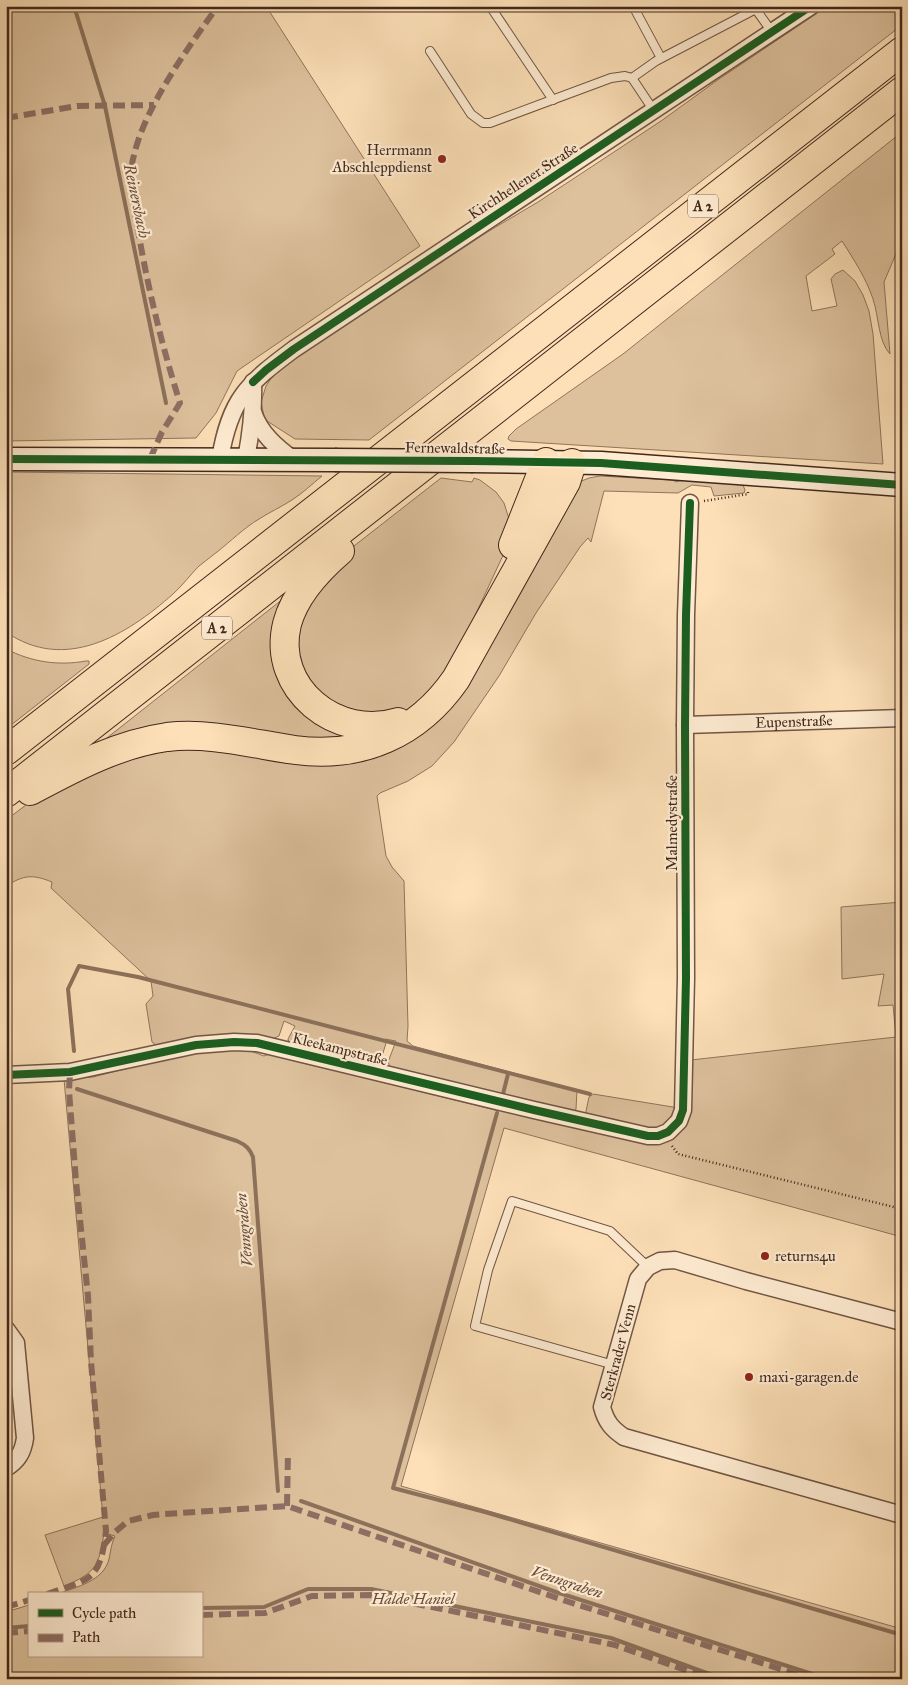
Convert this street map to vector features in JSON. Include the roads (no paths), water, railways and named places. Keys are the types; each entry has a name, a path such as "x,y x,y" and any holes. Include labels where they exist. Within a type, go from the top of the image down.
{"highway":[{"name":"A 2","path":"6,751 902,51"},
{"name":"A 2","path":"6,793 902,92"},
{"path":"429,463 422,486 326,564 298,599 288,622 285,639 286,649 289,667 296,683 320,711 335,719 350,724 374,727 390,724 406,718 421,708 448,678 520,530 559,463"},
{"path":"6,803 100,756 124,747 149,741 186,736 210,737 295,750 330,751 373,743 404,729 422,718 438,702 456,679 566,482 559,463"}],"main road":[{"name":"Fernewaldstraße","path":"6,459 246,459 601,463 902,485"}],"street":[{"name":"Kirchhellener Straße","path":"220,459 230,417 239,400 253,382 266,370 294,349 811,6"},
{"path":"246,459 251,435 253,382"},
{"path":"253,412 262,431 279,449 294,460"},
{"name":"Malmedystraße","path":"664,1134 676,1126 683,1110 686,969 684,725 690,503"},
{"name":"Eupenstraße","path":"684,725 902,718"},
{"name":"Kleekampstraße","path":"6,1075 70,1072 196,1045 224,1042 257,1043 629,1132 648,1136 664,1134"},
{"path":"648,1267 660,1261 674,1260 902,1322"},
{"name":"Sterkrader Venn","path":"648,1267 638,1279 602,1407 605,1418 614,1430 624,1437 902,1515"},
{"path":"6,1329 16,1343 25,1438 24,1446 18,1459 6,1468"}],"lane":[{"path":"490,6 553,100"},
{"path":"633,6 661,58"},
{"path":"632,78 661,58 754,10 757,11 772,32"},
{"path":"430,51 471,114 483,123 490,124 611,78 625,76 632,78 654,111"},
{"path":"614,1365 475,1326 488,1270 512,1201 610,1231 648,1267"}],"waterway":[{"name":"Reinersbach","path":"74,6 105,106 166,403"},
{"path":"74,1051 68,989 79,966 138,977 590,1094"},
{"path":"503,1094 508,1074"},
{"name":"Venngraben","path":"77,1089 237,1141 243,1144 252,1154 278,1491"},
{"path":"497,1113 393,1488 485,1512 902,1635"},
{"name":"Venngraben","path":"301,1501 556,1592 828,1679"},
{"path":"202,1608 264,1607 308,1589 371,1589 611,1638 723,1679"},
{"path":"6,1628 28,1626"}],"place":[{"name":"Herrmann Abschleppdienst","path":"442,159"},
{"name":"returns4u","path":"765,1256"},
{"name":"maxi-garagen.de","path":"749,1377"}],"park label":[{"name":"Halde Haniel","path":"413,1599"}]}
